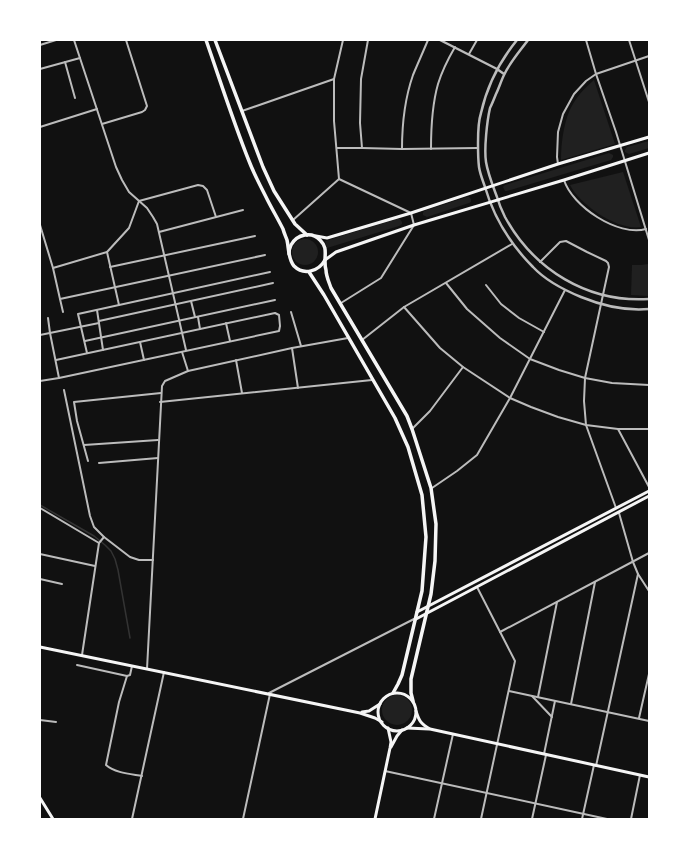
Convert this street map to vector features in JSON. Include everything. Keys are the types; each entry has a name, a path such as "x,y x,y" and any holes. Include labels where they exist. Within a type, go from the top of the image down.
{"main road":[{"path":"206,40 249,161 287,239 290,261 301,271 314,271 336,252 414,225 490,203 649,153"},
{"path":"215,40 263,167 274,191 292,220 307,235"},
{"path":"289,254 290,246 294,240 300,236 307,235 327,238 411,214 558,164 649,137"},
{"path":"313,236 318,238 324,245 326,255 326,272 331,288 403,410 412,429 431,488 436,524 435,554 431,594 412,679 411,693 419,721 430,729"},
{"path":"309,272 395,418 408,446 422,495 426,537 422,591 402,675 393,693"},
{"path":"417,612 649,491"},
{"path":"416,619 649,496"},
{"path":"40,647 360,713 375,718 388,728 403,730"},
{"path":"382,722 378,710 385,697 393,693 398,693 404,694 413,701"},
{"path":"360,713 369,711 380,704"},
{"path":"390,748 397,736 414,721 416,711"},
{"path":"375,819 391,742 388,728"},
{"path":"406,728 430,729 649,777"},
{"path":"40,798 53,819"}],"street":[{"path":"40,45 56,40"},
{"path":"74,40 122,180 129,192 147,208 157,224 186,351"},
{"path":"102,124 142,112 147,106 126,40"},
{"path":"340,179 334,121 334,79 343,40"},
{"path":"362,148 360,123 361,79 368,40"},
{"path":"402,149 405,106 413,76 428,40"},
{"path":"440,40 469,54 504,74"},
{"path":"469,54 478,40"},
{"path":"517,40 500,63 486,92 480,114 478,136 479,167 490,203 504,233 533,268 552,283 565,290 592,302 618,308 649,310"},
{"path":"528,40 504,74 490,109 486,137 486,162 492,186 504,215 515,233 540,262 567,281 582,288 604,295 626,299 649,299"},
{"path":"586,40 649,240"},
{"path":"629,40 649,102"},
{"path":"431,149 431,125 438,84 445,65 455,47"},
{"path":"558,164 558,132 563,114 574,94 596,74 649,56"},
{"path":"40,69 80,58"},
{"path":"65,62 75,98"},
{"path":"242,110 334,79"},
{"path":"40,127 97,109"},
{"path":"337,148 478,148"},
{"path":"292,220 340,179"},
{"path":"340,179 411,214 414,225 381,278 340,304"},
{"path":"564,180 576,201 596,217 609,224 626,229 646,229"},
{"path":"139,201 198,185 203,186 207,190 216,217"},
{"path":"52,268 107,252 130,228 139,201"},
{"path":"159,232 243,210"},
{"path":"40,226 63,312"},
{"path":"110,267 254,236"},
{"path":"540,262 560,242 566,241 606,260 608,263 609,267 604,295 585,378 584,401 586,425 616,508"},
{"path":"362,340 404,307 512,244"},
{"path":"107,252 119,305"},
{"path":"60,299 265,255"},
{"path":"87,354 78,314 270,272"},
{"path":"446,282 467,309 500,338 530,359 585,378 612,383 649,385"},
{"path":"40,335 273,283"},
{"path":"486,285 501,304 519,318 544,332"},
{"path":"431,488 457,471 477,455 510,398 565,290"},
{"path":"84,341 275,300"},
{"path":"191,301 200,329"},
{"path":"404,307 440,348 463,368 510,398 538,410 586,425 618,429 649,429"},
{"path":"97,310 104,350"},
{"path":"291,312 301,346"},
{"path":"40,381 279,331 280,326 278,315 275,313 56,360"},
{"path":"48,318 59,378"},
{"path":"226,323 230,341"},
{"path":"147,669 160,402 162,386 165,381 188,371 301,346 349,338"},
{"path":"140,342 144,360"},
{"path":"292,348 298,388"},
{"path":"182,352 188,371"},
{"path":"236,360 242,393"},
{"path":"412,429 430,411 463,368"},
{"path":"160,402 373,380"},
{"path":"64,390 90,516 94,527 104,538 130,557 139,560 153,560"},
{"path":"88,461 77,421 74,402 161,393"},
{"path":"618,429 649,487"},
{"path":"84,445 159,440"},
{"path":"98,463 158,458"},
{"path":"40,508 99,543"},
{"path":"618,512 632,562 649,591"},
{"path":"82,656 99,543 104,538"},
{"path":"500,632 649,553"},
{"path":"40,554 95,566"},
{"path":"582,819 608,712 638,574"},
{"path":"40,578 62,584"},
{"path":"571,704 595,582"},
{"path":"477,586 515,662 481,819"},
{"path":"538,697 557,602"},
{"path":"243,819 269,694 416,619"},
{"path":"77,665 126,676"},
{"path":"132,666 130,675 126,676 119,702 106,764 109,767 119,771 142,776"},
{"path":"132,819 164,672"},
{"path":"639,718 649,674"},
{"path":"508,691 649,720"},
{"path":"531,696 552,717"},
{"path":"532,819 555,701"},
{"path":"40,720 56,722"},
{"path":"434,819 453,734"},
{"path":"385,771 607,819"},
{"path":"631,819 640,775"}],"shaded area":[{"path":"594,80 615,144 561,160 567,116 580,94"},
{"path":"649,141 649,148 629,154 625,152 627,147"},
{"path":"609,153 613,155 611,160 507,191 505,191 503,187 505,185"},
{"path":"623,172 641,227 622,225 611,221 582,201 570,185"},
{"path":"467,197 471,199 471,202 427,217 423,215 424,211"},
{"path":"400,219 402,222 399,226 327,248 325,241"},
{"path":"305,239 314,243 318,252 314,261 305,265 296,261 292,252 296,243"},
{"path":"649,264 649,296 631,295 632,265"},
{"path":"397,695 408,699 412,710 408,721 397,725 386,721 382,710 386,699"}],"waterway":[{"path":"40,505 94,536 111,551 118,570 130,638"}]}
